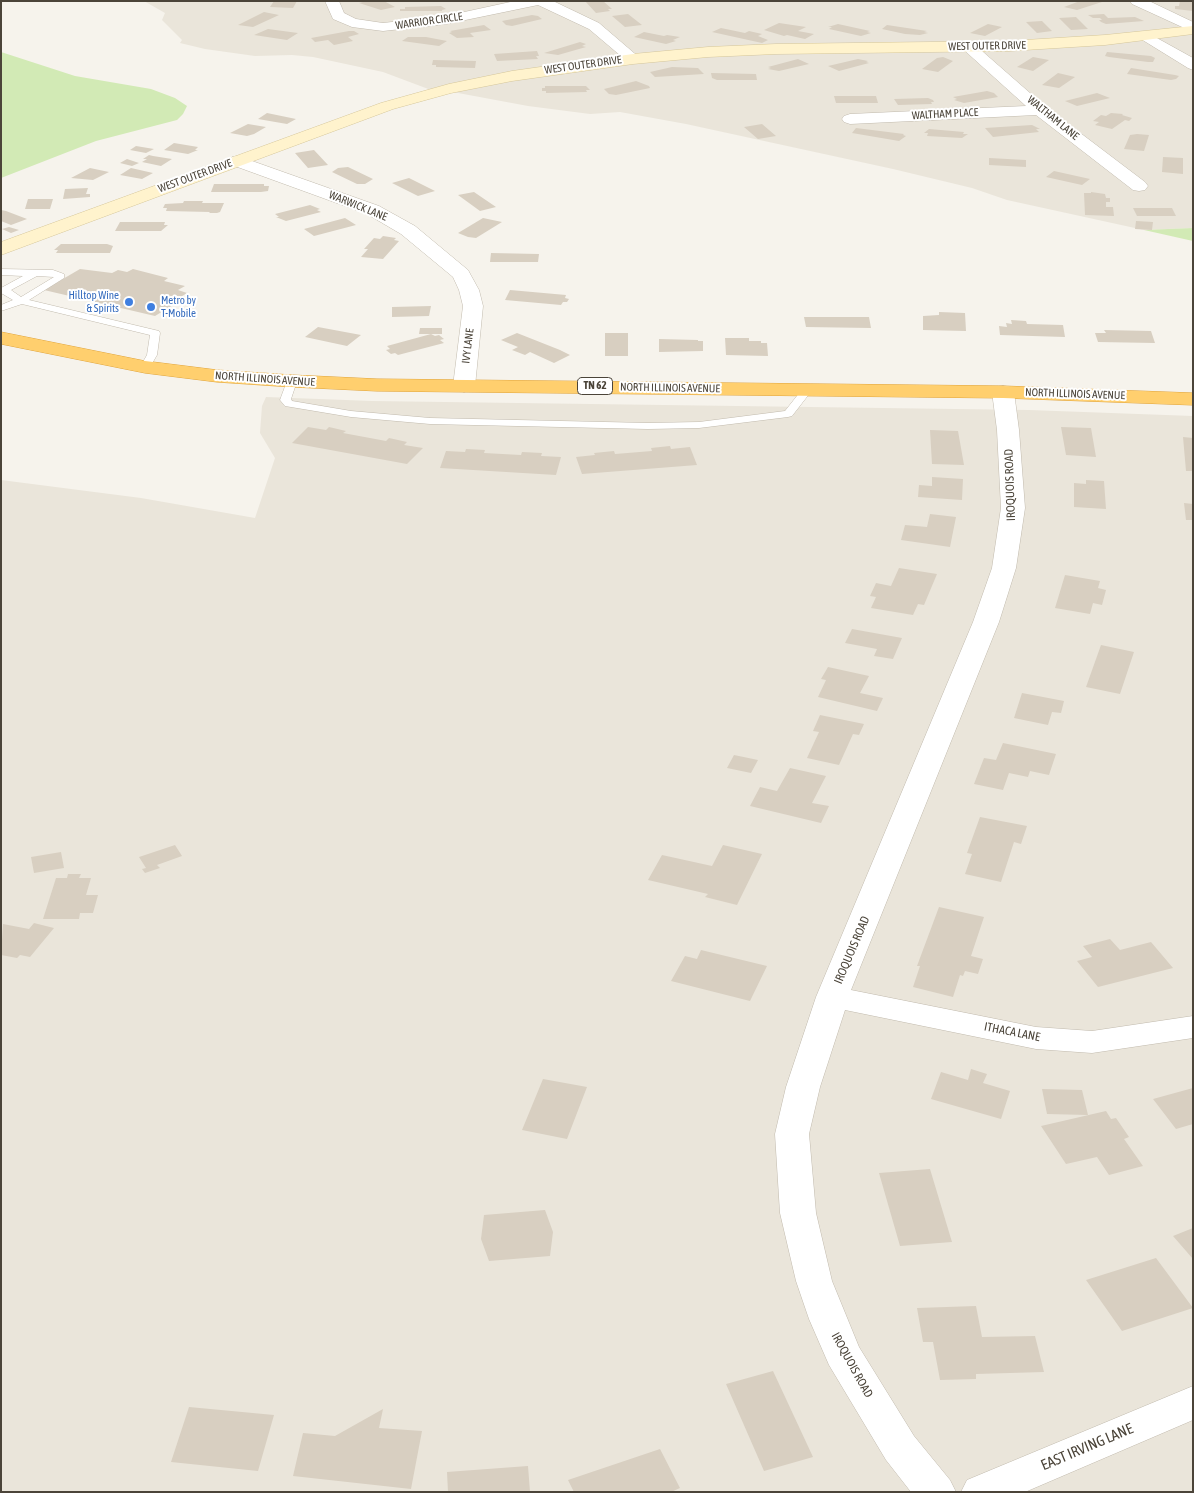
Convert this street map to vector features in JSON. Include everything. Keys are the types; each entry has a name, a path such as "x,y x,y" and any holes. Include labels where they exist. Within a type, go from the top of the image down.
{"highway":[{"name":"NORTH ILLINOIS AVENUE","path":"1,338 145,367 217,376 292,381 464,386 1003,392 1193,400"}],"street":[{"name":"WARRIOR CIRCLE","path":"332,1 338,16 352,23 383,27 429,22 537,1"},
{"path":"541,1 594,26 633,58"},
{"path":"1137,1 1193,29"},
{"name":"WEST OUTER DRIVE","path":"1,249 387,106 449,89 512,76 633,58 744,50 1060,44 1146,36 1193,29"},
{"path":"1146,36 1193,65"},
{"name":"WALTHAM LANE","path":"969,47 1040,110 1139,186"},
{"name":"WALTHAM PLACE","path":"850,119 1040,110"},
{"name":"WARWICK LANE","path":"238,161 373,210 408,230 461,274 469,290 473,306"},
{"name":"IVY LANE","path":"464,386 473,306"},
{"name":"IROQUOIS ROAD","path":"936,1492 900,1448 843,1354 814,1281 798,1213 792,1134 803,1088 832,997 986,622 1004,568 1013,508 1003,392"},
{"name":"ITHACA LANE","path":"832,997 1036,1038 1092,1042 1193,1028"},
{"name":"EAST IRVING LANE","path":"981,1492 1193,1402"}],"lane":[{"path":"1,272 54,273 61,276 21,301 1,308"},
{"path":"3,290 35,273"},
{"path":"3,290 21,301 155,333 152,355 145,367"},
{"path":"292,381 285,400 289,404 333,412 430,421 648,426 700,425 762,419 788,414 808,389"}],"shaded area":[{"path":"144,1 1193,1 1193,228 1144,230 1007,200 972,188 893,169 686,124 620,112 590,114 528,106 441,88 431,90 383,72 313,57 292,55 255,56 205,49 180,43 182,40 162,20 165,13"},
{"path":"266,397 372,401 1029,410 1193,416 1193,1492 1,1492 1,480 141,498 255,518 275,458 260,433 262,406"}],"green space":[{"path":"1,52 75,76 151,89 175,98 187,106 177,120 96,141 1,178"},
{"path":"1193,228 1193,241 1144,230"}],"building":[{"path":"274,1 297,1 293,8 270,7"},
{"path":"362,1 384,1 395,7 381,10 359,3"},
{"path":"585,1 603,1 612,9 596,13"},
{"path":"1080,1 1102,2 1077,10 1064,7"},
{"path":"1180,1 1193,2 1193,11 1175,9 1175,6 1179,6"},
{"path":"441,6 446,9 442,11 400,11 400,9 405,9 405,7"},
{"path":"264,12 279,15 253,27 238,25"},
{"path":"628,14 642,25 625,27 612,16"},
{"path":"1104,14 1108,18 1135,17 1144,21 1106,24 1099,20 1102,20 1100,18 1093,18 1088,15"},
{"path":"532,15 542,19 512,26 506,25 502,21"},
{"path":"1076,17 1088,29 1071,30 1059,18"},
{"path":"1042,21 1052,31 1037,33 1026,22"},
{"path":"779,23 806,27 798,31 814,34 805,39 784,36 764,30"},
{"path":"838,24 870,31 867,32 871,33 861,36 829,29 832,27 828,27"},
{"path":"988,24 1002,27 985,36 970,33"},
{"path":"484,25 491,30 470,33 474,37 457,38 449,33 452,32 450,31"},
{"path":"887,25 927,31 924,32 928,33 920,35 905,34 882,29"},
{"path":"721,28 762,34 758,36 768,40 762,43 712,32"},
{"path":"268,29 298,33 287,40 254,35"},
{"path":"349,31 359,34 348,37 353,41 334,45 328,40 315,42 311,38"},
{"path":"644,32 680,37 673,40 676,41 666,44 634,37"},
{"path":"408,37 426,37 447,41 439,46 402,41"},
{"path":"580,42 586,44 582,46 586,47 558,55 544,53"},
{"path":"537,51 539,56 536,56 538,59 497,61 494,54"},
{"path":"1107,52 1155,58 1153,62 1148,62 1105,56"},
{"path":"943,57 953,61 938,72 922,69 937,58"},
{"path":"1033,57 1049,60 1033,71 1017,67"},
{"path":"798,59 809,64 779,71 768,69 771,68 768,67"},
{"path":"858,59 868,61 866,62 869,63 839,71 828,66"},
{"path":"433,60 476,61 475,68 436,67 436,65 432,65"},
{"path":"672,67 698,68 704,74 655,77 650,72"},
{"path":"1131,68 1179,76 1171,80 1127,74"},
{"path":"711,73 756,74 757,80 717,80 712,78"},
{"path":"1058,73 1075,77 1059,88 1042,85"},
{"path":"636,81 650,88 616,95 609,94 604,89"},
{"path":"545,86 586,86 590,90 586,90 587,92 546,93 546,91 542,91 542,88 545,88"},
{"path":"987,91 994,93 998,97 964,103 954,100 957,99 953,97"},
{"path":"1097,93 1110,98 1077,106 1065,101"},
{"path":"834,96 876,96 878,103 836,103"},
{"path":"928,98 933,100 932,104 898,105 894,99"},
{"path":"267,113 296,119 287,124 258,119"},
{"path":"1111,113 1123,114 1132,118 1129,121 1125,120 1112,129 1095,125 1099,122 1093,121 1101,115 1106,116"},
{"path":"248,124 266,127 247,136 230,133"},
{"path":"762,124 776,136 758,139 744,127"},
{"path":"1032,125 1040,129 1036,129 1039,132 993,137 985,128"},
{"path":"856,128 904,134 906,136 899,141 852,133"},
{"path":"929,129 968,134 962,138 927,136 928,133 924,133"},
{"path":"1130,135 1149,135 1144,151 1124,149"},
{"path":"174,143 198,147 195,150 198,150 188,154 164,150"},
{"path":"136,146 154,149 146,153 130,150"},
{"path":"314,150 328,165 308,168 295,153"},
{"path":"149,155 172,159 161,166 142,162"},
{"path":"1163,157 1183,158 1183,174 1162,172"},
{"path":"989,158 1026,160 1026,167 989,165"},
{"path":"127,159 139,163 132,166 120,163"},
{"path":"348,167 373,179 365,184 357,184 332,172 338,168"},
{"path":"90,168 109,172 93,180 71,178"},
{"path":"131,168 153,173 142,179 120,175"},
{"path":"1054,171 1090,179 1082,185 1046,177"},
{"path":"409,178 435,191 418,196 392,183"},
{"path":"214,184 264,184 264,186 269,186 268,191 261,192 211,192"},
{"path":"88,188 86,194 90,194 90,197 63,199 65,189"},
{"path":"474,192 496,207 480,211 458,195"},
{"path":"1084,193 1105,194 1106,198 1110,198 1110,202 1106,202 1106,207 1113,207 1114,216 1085,215"},
{"path":"28,199 53,199 50,209 25,209"},
{"path":"184,201 224,203 220,212 217,213 166,211 167,208 163,208 165,204 183,203"},
{"path":"310,205 320,209 317,210 321,212 286,221 276,217 279,217 275,214"},
{"path":"1133,208 1172,208 1176,216 1137,216"},
{"path":"1,210 27,219 11,225 1,221"},
{"path":"345,218 356,225 314,236 304,229"},
{"path":"483,218 502,222 476,238 458,233"},
{"path":"1136,221 1153,222 1152,230 1135,229"},
{"path":"120,222 165,222 164,225 168,225 161,231 115,231"},
{"path":"9,227 19,230 11,233 2,229"},
{"path":"383,236 396,238 394,240 399,241 383,259 361,257 368,249 364,249 374,238 380,239"},
{"path":"61,244 107,244 113,246 110,253 56,253 58,250 54,250"},
{"path":"491,253 539,254 538,262 490,262"},
{"path":"80,269 112,273 118,270 127,272 133,269 168,278 164,281 185,286 178,290 187,293 179,298 183,299 155,316 44,290"},
{"path":"510,290 566,295 565,298 569,299 561,305 505,300"},
{"path":"431,306 429,316 392,317 392,307"},
{"path":"939,312 965,313 966,331 923,330 923,316 939,315"},
{"path":"804,317 869,317 871,328 806,327"},
{"path":"1011,320 1026,321 1027,324 1063,325 1065,337 1000,335 999,326 1007,327 1006,323 1012,324"},
{"path":"318,327 361,335 347,346 305,337"},
{"path":"420,328 442,328 442,334 419,334"},
{"path":"1104,330 1151,331 1155,343 1098,342 1095,333 1106,333"},
{"path":"517,333 570,355 554,363 530,352 525,355 512,350 518,347 501,340"},
{"path":"605,333 628,333 628,356 605,356"},
{"path":"431,334 439,335 444,339 440,340 444,343 398,355 395,353 391,354 386,350 390,349 387,346"},
{"path":"725,338 749,338 749,341 767,343 768,356 726,355"},
{"path":"659,339 703,341 703,351 659,352"},
{"path":"308,427 326,430 329,427 346,431 343,433 386,441 389,438 407,442 404,445 423,448 407,464 292,443"},
{"path":"1061,427 1091,428 1096,457 1066,455"},
{"path":"930,430 958,431 964,465 932,464"},
{"path":"1183,437 1193,438 1193,471 1186,471"},
{"path":"670,446 671,449 690,447 697,465 582,474 576,457 614,451 615,454 652,451 651,448"},
{"path":"466,449 485,450 484,453 521,455 522,452 542,453 541,456 561,457 556,475 440,468 446,451 465,452"},
{"path":"932,477 963,479 962,500 918,497 919,485 932,486"},
{"path":"1086,480 1104,481 1106,509 1074,507 1074,483 1086,484"},
{"path":"1184,503 1193,504 1193,520 1186,520"},
{"path":"930,514 956,517 950,547 901,540 905,525 927,527"},
{"path":"899,568 937,574 924,605 918,604 913,615 871,608 876,597 870,596 876,583 891,586"},
{"path":"1065,575 1100,581 1098,588 1106,590 1102,605 1093,603 1090,614 1055,608"},
{"path":"852,629 902,638 893,659 874,656 877,649 845,643"},
{"path":"1101,645 1134,652 1120,694 1086,687"},
{"path":"828,667 869,676 860,693 883,698 877,711 818,697 826,680 821,679"},
{"path":"1022,693 1064,701 1061,713 1052,712 1048,725 1014,718"},
{"path":"820,715 864,724 859,735 853,734 839,765 807,758 819,732 813,731"},
{"path":"1003,743 1056,754 1049,775 1030,771 1028,777 1009,773 1003,790 974,784 984,758 996,760"},
{"path":"734,755 758,760 751,773 727,768"},
{"path":"790,768 826,776 812,803 829,806 821,823 750,806 760,787 777,791"},
{"path":"980,817 1027,826 1021,844 1014,842 1001,882 965,874 972,854 967,853"},
{"path":"175,845 182,856 157,865 160,868 145,873 142,869 146,868 139,857"},
{"path":"723,845 762,854 737,905 705,897 708,894 648,880 662,855 712,866"},
{"path":"61,852 64,868 34,873 31,857"},
{"path":"68,874 81,874 79,878 91,878 86,895 98,895 93,913 80,913 79,919 43,919 56,878 67,878"},
{"path":"939,907 984,917 971,956 983,959 978,974 965,971 963,976 960,975 953,997 913,987 920,966 917,966"},
{"path":"34,923 54,928 30,957 20,955 17,958 1,955 3,924 29,929"},
{"path":"1110,939 1120,950 1151,942 1173,968 1098,987 1077,961 1092,957 1083,946"},
{"path":"701,950 767,966 750,1001 671,981 685,956 697,959"},
{"path":"971,1069 987,1074 983,1083 1010,1091 1001,1119 931,1099 941,1072 968,1080"},
{"path":"543,1079 587,1087 567,1139 522,1130"},
{"path":"1193,1088 1193,1124 1176,1129 1153,1099"},
{"path":"1042,1089 1082,1090 1088,1115 1047,1114"},
{"path":"1106,1111 1111,1119 1116,1118 1129,1137 1124,1139 1143,1166 1109,1175 1097,1157 1066,1164 1041,1126"},
{"path":"930,1169 952,1242 900,1246 879,1173"},
{"path":"545,1210 553,1232 550,1256 489,1261 481,1239 484,1215"},
{"path":"1193,1228 1193,1259 1173,1236"},
{"path":"1156,1258 1193,1308 1122,1331 1086,1280"},
{"path":"976,1306 982,1337 1035,1336 1044,1372 976,1374 976,1379 940,1380 933,1342 923,1342 917,1308"},
{"path":"773,1371 813,1457 764,1471 726,1384"},
{"path":"189,1407 274,1415 258,1471 171,1462"},
{"path":"383,1409 379,1428 422,1431 411,1489 293,1476 303,1433 335,1436"},
{"path":"660,1449 680,1488 671,1492 574,1492 568,1480"},
{"path":"528,1466 530,1492 448,1492 447,1472"}],"place":[{"name":"Hilltop Wine & Spirits","path":"129,302"},
{"name":"Metro by T-Mobile","path":"151,307"}]}
